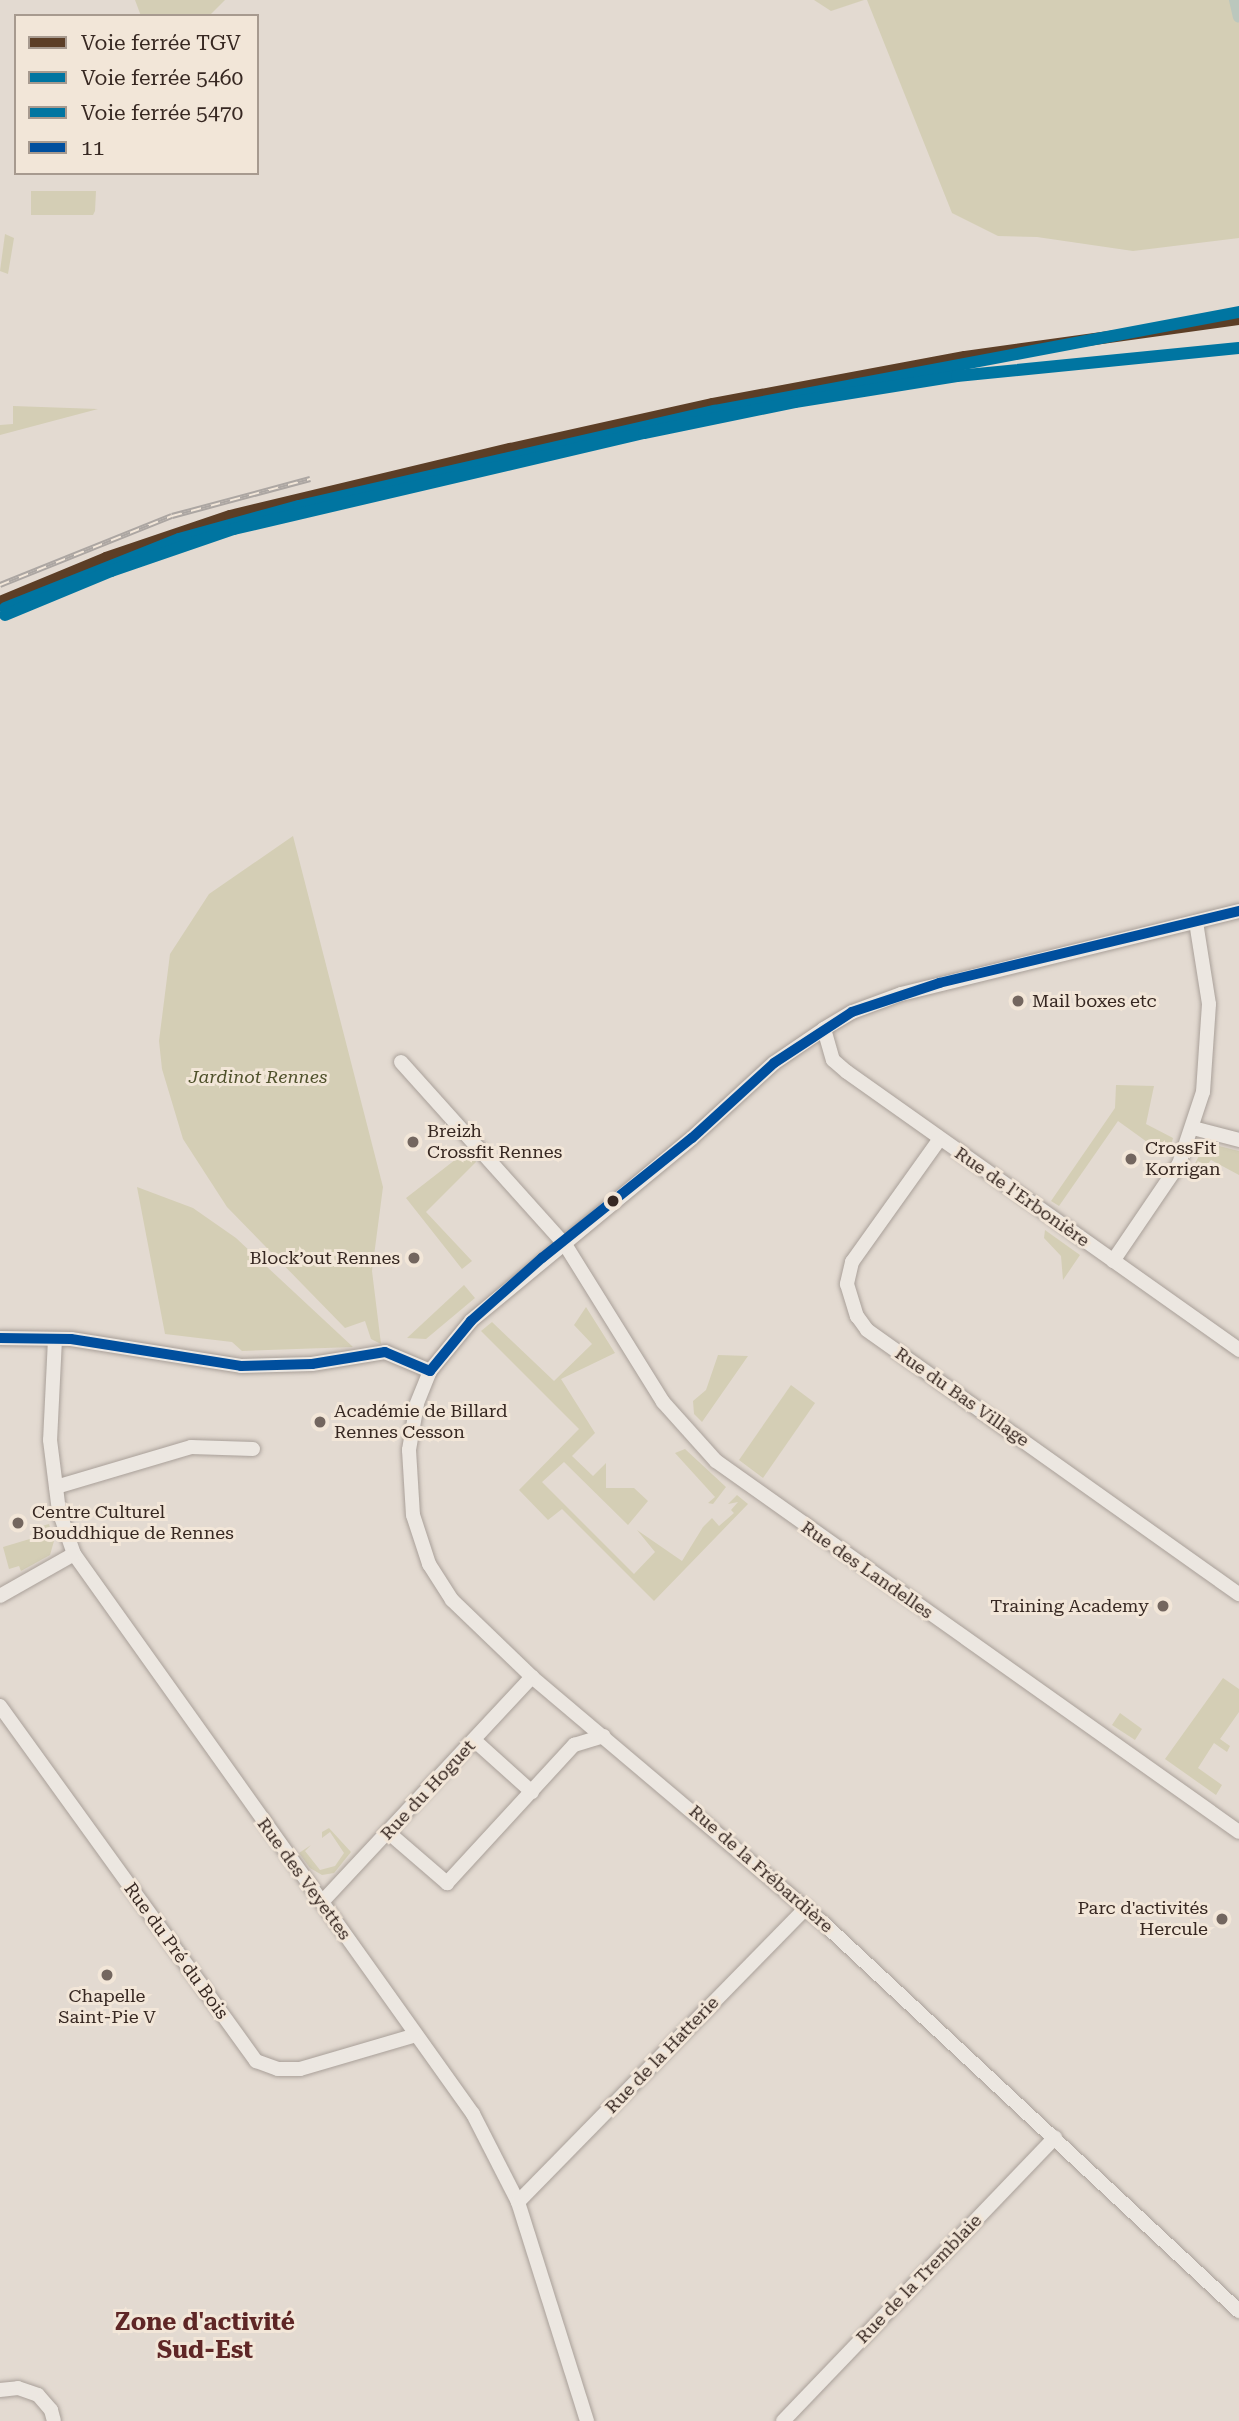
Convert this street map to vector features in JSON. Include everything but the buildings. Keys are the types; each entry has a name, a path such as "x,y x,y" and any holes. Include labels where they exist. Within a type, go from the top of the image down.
{"street":[{"name":"Rue de la Frébardière","path":"1239,911 901,994 852,1012 824,1029 774,1063 692,1138 562,1241 471,1321 430,1371 415,1411 409,1450 413,1515 429,1564 452,1600 532,1677 806,1908 1239,2311"},
{"path":"1113,1261 1161,1197 1193,1128 1207,1065 1209,1026 1196,922"},
{"name":"Rue de l'Erbonière","path":"824,1029 833,1060 939,1140 1239,1350"},
{"name":"Rue des Landelles","path":"406,1058 414,1079 562,1241 663,1402 716,1461 1239,1832"},
{"path":"1193,1128 1239,1140"},
{"name":"Rue du Bas Village","path":"939,1140 852,1262 847,1284 857,1316 867,1330 1239,1594"},
{"path":"0,1338 55,1339 241,1366 312,1364 385,1352 430,1371"},
{"name":"Rue des Veyettes","path":"55,1339 50,1440 56,1487 74,1554 473,2114 518,2202 587,2421"},
{"path":"56,1487 191,1447 253,1449"},
{"path":"0,1596 74,1554"},
{"name":"Rue du Hoguet","path":"322,1902 532,1677"},
{"name":"Rue du Pré du Bois","path":"0,1706 256,2061 278,2069 300,2069 416,2035"},
{"path":"389,1833 447,1883 574,1745 604,1736"},
{"path":"474,1740 532,1792"},
{"name":"Rue de la Hatterie","path":"518,2202 806,1908"},
{"name":"Rue de la Tremblaie","path":"783,2421 1055,2137"},
{"path":"0,2390 18,2388 38,2395 51,2410 54,2421"}],"green space":[{"path":"135,0 225,0 211,14 140,14"},
{"path":"814,0 864,0 831,11"},
{"path":"867,0 1239,0 1239,238 1133,251 1037,237 998,236 952,213"},
{"path":"31,191 96,191 95,211 93,215 31,215"},
{"path":"5,234 14,238 8,274 0,271"},
{"path":"13,406 98,409 0,435 0,425 13,424"},
{"name":"Jardinot Rennes","path":"293,836 383,1187 372,1271 381,1344 371,1339 365,1321 345,1328 227,1207 183,1139 162,1069 159,1041 170,954 209,894"},
{"path":"1116,1085 1154,1086 1146,1124 1173,1138 1170,1149 1161,1152 1118,1121 1059,1206 1051,1201 1115,1108"},
{"path":"1219,1146 1239,1151 1239,1175 1211,1160 1206,1166 1198,1161 1189,1175 1200,1154"},
{"path":"469,1149 476,1162 426,1212 472,1261 462,1269 406,1198"},
{"path":"137,1187 193,1208 236,1238 353,1347 242,1351 232,1342 165,1334"},
{"path":"1045,1230 1080,1255 1063,1280 1061,1256 1044,1238"},
{"path":"464,1285 475,1298 426,1339 407,1338"},
{"path":"586,1307 615,1353 561,1379 595,1433 572,1456 593,1476 606,1463 606,1488 634,1488 648,1501 628,1525 564,1462 542,1482 634,1574 655,1552 637,1530 682,1561 703,1527 712,1518 719,1526 734,1513 731,1510 738,1502 728,1504 737,1495 748,1504 654,1601 562,1509 548,1520 519,1490 579,1429 481,1331 492,1322 554,1381 592,1344 574,1325"},
{"path":"718,1355 748,1356 702,1422 694,1414 693,1401 706,1390"},
{"path":"791,1385 815,1403 763,1478 739,1460"},
{"path":"685,1449 726,1487 713,1504 708,1503 715,1497 675,1453"},
{"path":"49,1524 54,1541 50,1555 21,1571 19,1566 9,1569 3,1547 43,1535 42,1526"},
{"path":"1223,1678 1239,1689 1239,1712 1220,1739 1230,1746 1227,1752 1214,1743 1198,1768 1222,1785 1216,1795 1165,1759"},
{"path":"1120,1713 1142,1729 1135,1740 1112,1725"},
{"path":"329,1828 351,1852 334,1873 322,1875 310,1868 299,1853 311,1845 305,1851 320,1870 335,1866 344,1853 330,1832 322,1838 322,1832"}],"waterway":[{"path":"1235,0 1239,17"}],"railway":[{"path":"0,585 172,516 310,479"}],"rail line":[{"name":"5460","path":"5,608 179,539 299,506 715,411 1239,312"},
{"name":"TGV","path":"0,602 106,558 230,516 510,449 713,404 965,357 1239,319"},
{"name":"5470","path":"5,615 111,571 234,529 644,433 795,402 957,376 1239,348"}],"transit line":[{"name":"11","path":"430,1371 471,1321 542,1258 692,1138 774,1063 852,1012 939,983 1239,911"},
{"name":"11","path":"0,1338 71,1339 241,1366 312,1364 385,1352 430,1371"}],"place":[{"name":"Mail boxes etc","path":"1018,1001"},
{"name":"Breizh Crossfit Rennes","path":"413,1142"},
{"name":"CrossFit Korrigan","path":"1131,1159"},
{"name":"Block’out Rennes","path":"414,1258"},
{"name":"Académie de Billard Rennes Cesson","path":"320,1422"},
{"name":"Centre Culturel Bouddhique de Rennes","path":"18,1523"},
{"name":"Training Academy","path":"1163,1606"},
{"name":"Parc d'activités Hercule","path":"1222,1919"},
{"name":"Chapelle Saint-Pie V","path":"107,1975"}],"district":[{"name":"Zone d'activité Sud-Est","path":"205,2337"}]}
